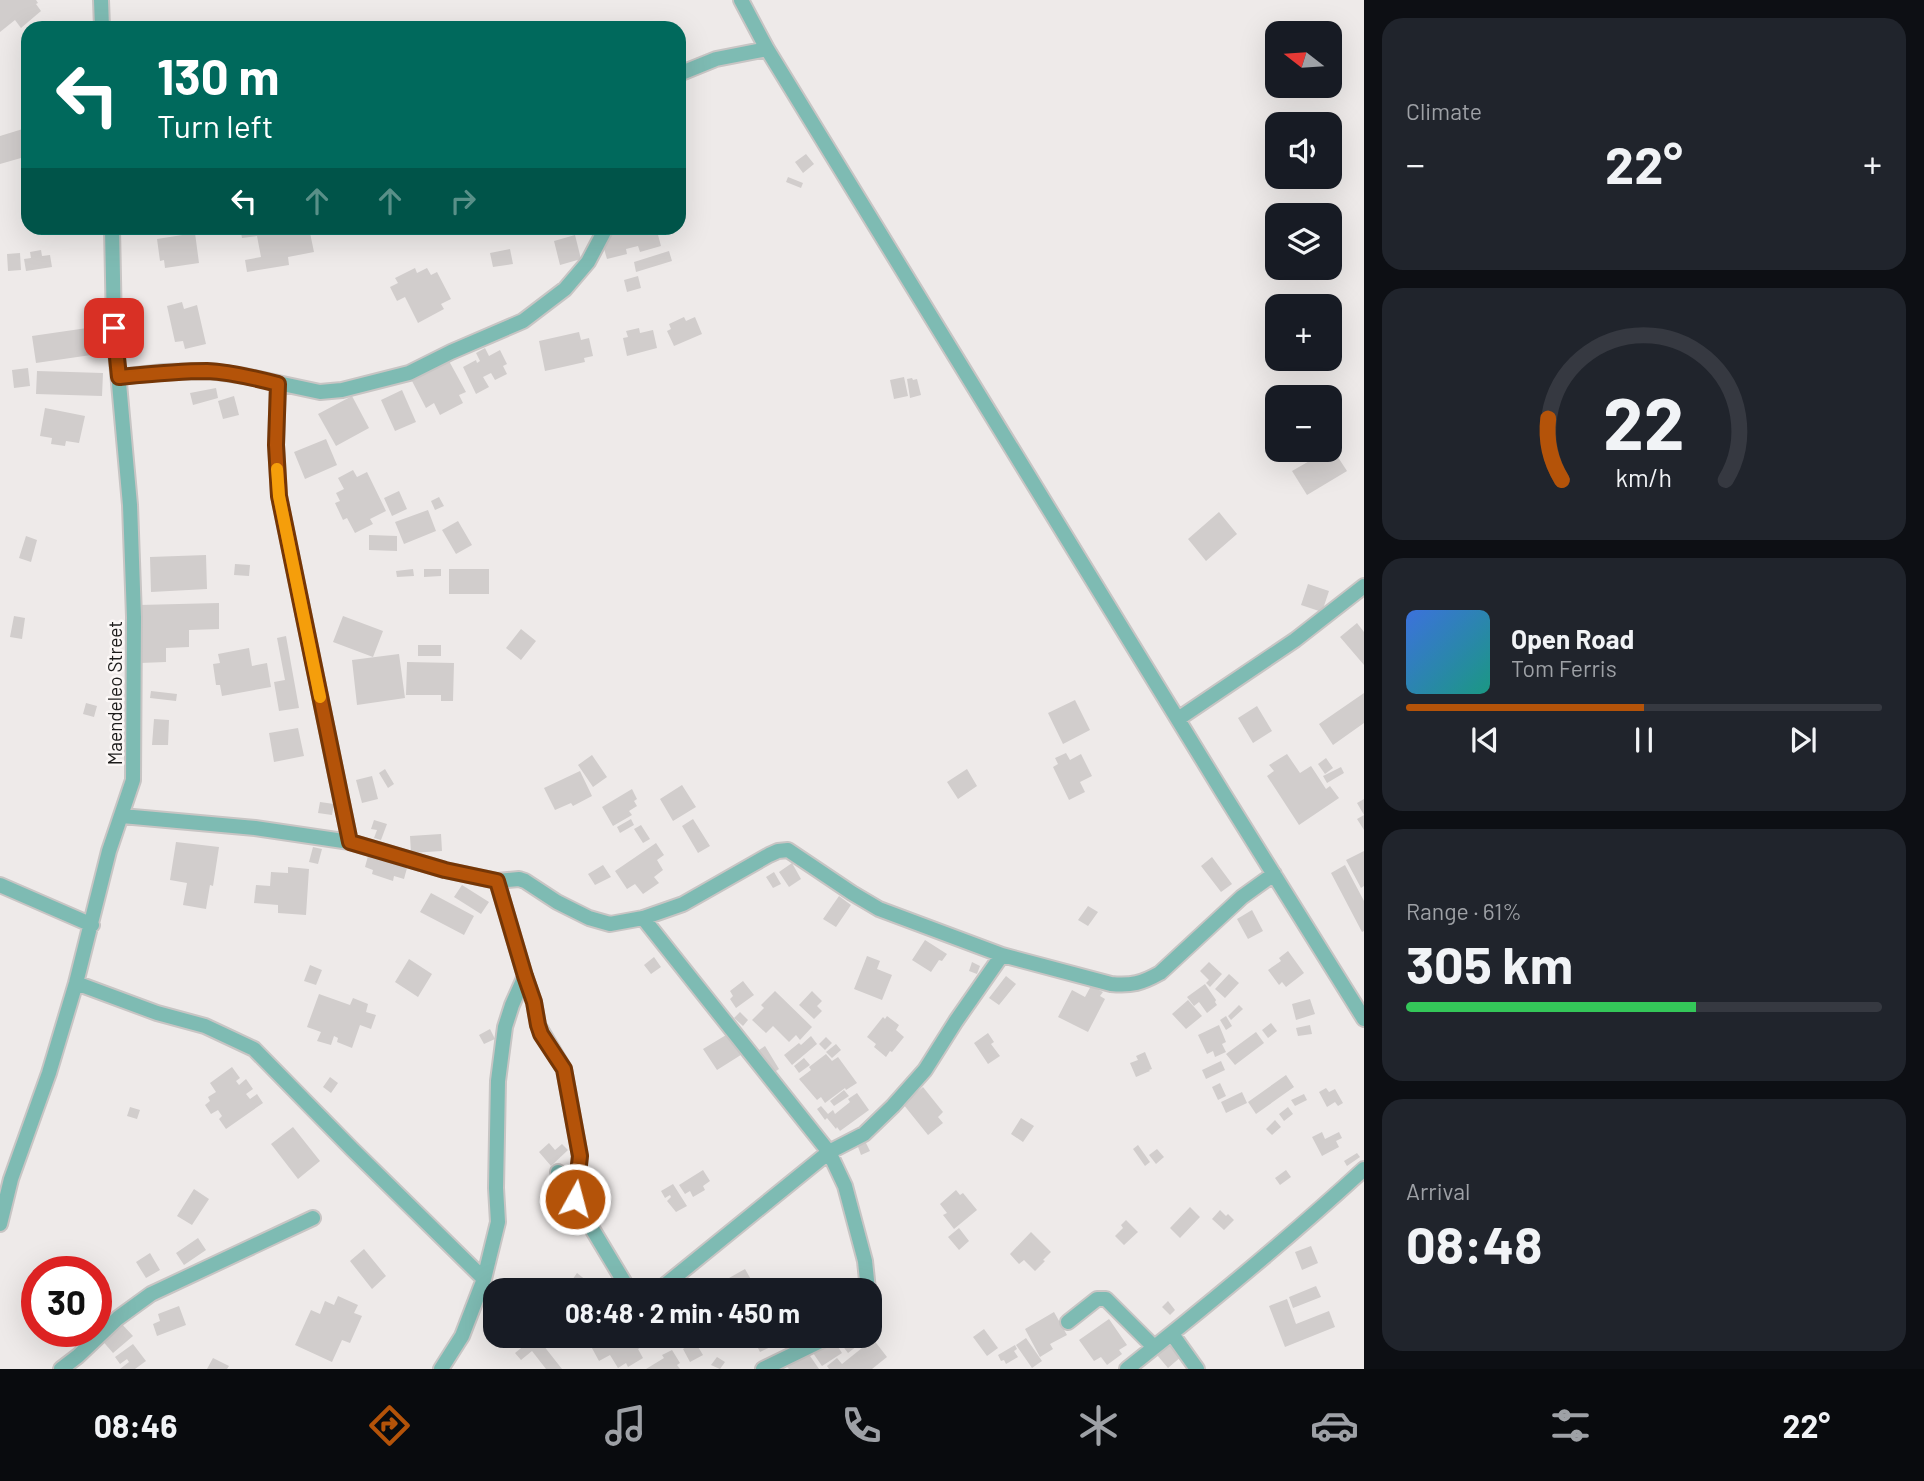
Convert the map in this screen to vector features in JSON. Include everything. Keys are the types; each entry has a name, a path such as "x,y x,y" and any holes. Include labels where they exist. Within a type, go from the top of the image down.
{"street":[{"path":"101,0 102,21"},
{"path":"741,0 767,49 1364,1019"},
{"path":"686,71 716,59 767,49"},
{"name":"Maendeleo Street","path":"0,1224 6,1178 49,1073 92,925 109,851 133,780 134,617 130,505 114,328 112,235"},
{"path":"119,377 210,371 320,392 342,390 410,373 523,321 565,289 588,262 602,235"},
{"path":"278,384 276,445 279,496 350,842"},
{"path":"1178,719 1295,640 1364,586"},
{"path":"122,816 255,828 350,842 445,870 497,881 519,879 589,918 610,924 643,918 683,905 769,855 788,850 879,909 1002,955 1111,984 1128,986 1146,981 1160,973 1242,897 1274,874"},
{"path":"497,881 534,1002 541,1034 564,1069 580,1156 575,1199"},
{"path":"0,885 92,925"},
{"path":"643,918 829,1152 845,1186 865,1261 867,1278"},
{"path":"674,1278 829,1152 864,1133 893,1106 925,1070 1002,955"},
{"path":"484,1278 498,1222 498,1082 505,1027 525,976"},
{"path":"76,983 157,1013 205,1026 254,1049 483,1278"},
{"path":"1127,1369 1310,1218 1364,1169"},
{"path":"558,1172 622,1278"},
{"path":"61,1369 118,1318 151,1294 313,1218"},
{"path":"442,1369 462,1336 483,1282"},
{"path":"1068,1322 1097,1299 1106,1299 1154,1348"},
{"path":"1172,1334 1197,1369"},
{"path":"763,1369 806,1348"}],"building":[{"path":"0,0 36,0 41,11 29,21 21,21 21,28 15,20 0,32"},
{"path":"21,130 21,158 0,164 0,136"},
{"path":"806,154 814,164 803,173 795,162"},
{"path":"788,177 803,183 801,188 786,182"},
{"path":"195,235 199,263 165,268 164,260 160,261 157,239"},
{"path":"241,235 310,235 314,252 288,257 289,265 247,272 245,260 261,257 257,236 242,238"},
{"path":"575,235 581,259 560,265 554,241"},
{"path":"600,235 658,235 661,246 640,252 638,246 626,249 627,254 607,259"},
{"path":"510,249 513,264 493,267 490,253"},
{"path":"41,250 42,256 50,255 52,267 26,271 24,259 31,258 30,252"},
{"path":"669,251 672,261 636,272 634,262"},
{"path":"20,253 21,270 8,271 7,254"},
{"path":"415,268 417,273 427,268 431,275 437,272 451,299 441,304 444,309 418,323 405,297 397,301 390,287 398,283 395,278"},
{"path":"638,276 641,288 627,292 624,280"},
{"path":"182,302 184,309 197,305 206,344 185,349 183,341 175,342 167,306"},
{"path":"684,317 686,321 695,317 702,334 674,346 667,331 671,329 669,324"},
{"path":"94,327 98,354 36,363 32,336"},
{"path":"639,328 640,333 653,330 657,348 627,356 623,338 628,337 626,331"},
{"path":"579,332 581,340 589,338 593,356 584,358 585,362 545,371 539,341"},
{"path":"485,348 489,356 500,350 507,364 503,366 507,374 495,380 491,373 483,377 489,387 476,394 463,367 476,360 477,363 480,361 476,353"},
{"path":"449,361 466,392 459,395 463,403 440,415 434,403 426,408 412,381"},
{"path":"28,368 30,386 14,388 12,370"},
{"path":"37,371 103,373 102,396 36,394"},
{"path":"904,377 908,396 894,399 890,380"},
{"path":"907,379 917,379 921,395 910,398"},
{"path":"216,388 218,398 193,405 190,393"},
{"path":"402,390 416,422 395,431 381,400"},
{"path":"234,396 239,415 223,419 218,401"},
{"path":"352,396 369,428 336,446 318,414"},
{"path":"45,408 85,416 79,443 66,441 65,446 51,444 52,438 40,436"},
{"path":"326,439 337,465 305,479 294,452"},
{"path":"1308,462 1341,462 1347,471 1307,495 1292,471"},
{"path":"353,470 357,477 367,472 386,511 370,519 373,524 355,533 347,518 343,520 335,503 340,501 336,493 344,489 338,478"},
{"path":"399,491 407,509 392,516 384,498"},
{"path":"439,497 444,506 435,510 431,501"},
{"path":"428,510 436,531 404,544 395,522"},
{"path":"1219,512 1237,534 1206,561 1188,539"},
{"path":"458,521 472,545 456,554 442,530"},
{"path":"369,535 397,536 397,551 369,550"},
{"path":"26,536 37,540 31,562 19,558"},
{"path":"206,555 207,589 151,592 150,557"},
{"path":"235,564 250,565 249,576 234,575"},
{"path":"413,569 414,576 397,577 396,571"},
{"path":"424,569 441,569 441,576 424,577"},
{"path":"449,569 489,569 489,594 449,594"},
{"path":"1308,584 1329,591 1322,612 1301,605"},
{"path":"219,603 219,629 189,630 189,647 166,648 166,662 140,663 139,605"},
{"path":"14,616 25,618 22,639 10,637"},
{"path":"343,616 383,631 373,657 333,642"},
{"path":"1357,623 1364,632 1364,665 1340,637"},
{"path":"521,629 536,641 521,660 506,648"},
{"path":"286,636 299,708 279,711 274,682 285,680 277,638"},
{"path":"418,645 441,645 441,656 418,656"},
{"path":"249,648 252,666 267,663 271,687 222,696 220,685 216,685 213,664 220,663 218,654"},
{"path":"399,654 405,698 357,705 352,660"},
{"path":"407,662 454,663 453,701 441,701 441,695 406,695"},
{"path":"151,691 177,694 176,701 150,698"},
{"path":"1364,693 1364,723 1333,745 1319,724"},
{"path":"1075,700 1090,730 1063,744 1048,713"},
{"path":"86,703 97,706 94,717 83,714"},
{"path":"1257,706 1272,731 1253,743 1238,718"},
{"path":"154,719 169,720 168,745 152,745"},
{"path":"298,728 304,756 274,762 269,733"},
{"path":"1066,753 1070,760 1081,754 1092,776 1080,782 1085,792 1069,800 1053,767 1058,764 1055,758"},
{"path":"1287,754 1300,773 1311,766 1326,789 1330,786 1339,798 1299,825 1267,776 1274,771 1269,765"},
{"path":"592,755 607,777 593,787 578,765"},
{"path":"1326,758 1333,768 1325,774 1318,764"},
{"path":"1341,767 1344,773 1327,783 1323,776"},
{"path":"385,769 394,784 388,788 379,773"},
{"path":"967,769 977,786 958,799 947,782"},
{"path":"580,771 592,796 573,806 571,803 555,810 544,788"},
{"path":"372,776 378,799 362,803 356,780"},
{"path":"682,785 696,807 673,821 660,799"},
{"path":"632,789 637,806 629,811 632,815 613,826 602,807"},
{"path":"1364,799 1364,815 1357,803"},
{"path":"320,802 334,804 332,815 318,813"},
{"path":"1364,815 1364,830 1357,819"},
{"path":"631,819 634,825 620,833 617,827"},
{"path":"693,819 710,846 698,853 682,826"},
{"path":"374,820 387,824 381,840 374,838 377,830 371,829"},
{"path":"641,825 650,839 643,843 634,829"},
{"path":"441,834 442,851 411,853 410,836"},
{"path":"176,842 219,847 213,886 210,885 206,909 183,905 187,883 170,880"},
{"path":"656,843 664,855 657,860 663,870 654,877 659,883 643,894 635,884 627,889 615,871"},
{"path":"313,847 322,849 318,864 309,862"},
{"path":"1364,851 1364,886 1361,888 1346,860"},
{"path":"368,856 407,868 404,879 394,876 393,881 372,874 373,870 365,867"},
{"path":"1212,857 1232,884 1221,892 1201,866"},
{"path":"792,863 801,879 789,887 779,872"},
{"path":"603,865 611,877 595,885 588,874"},
{"path":"1345,865 1364,901 1362,932 1331,873"},
{"path":"288,867 309,869 306,915 278,913 278,905 254,903 256,885 270,886 271,872 288,873"},
{"path":"774,872 781,884 773,888 766,877"},
{"path":"462,885 489,902 481,914 454,897"},
{"path":"431,893 474,916 464,935 420,912"},
{"path":"839,896 851,905 836,927 823,919"},
{"path":"1088,906 1098,912 1088,926 1078,920"},
{"path":"1252,910 1263,931 1248,939 1237,919"},
{"path":"925,940 947,954 931,972 912,960"},
{"path":"1288,951 1304,973 1286,987 1282,982 1279,985 1268,970 1281,961 1279,958"},
{"path":"867,956 880,961 877,969 892,975 882,1000 854,989"},
{"path":"654,957 661,967 651,974 644,965"},
{"path":"409,959 432,974 418,997 395,982"},
{"path":"972,962 980,966 977,974 969,971"},
{"path":"1209,962 1222,974 1210,987 1206,983 1209,980 1200,971"},
{"path":"310,965 322,970 316,985 304,981"},
{"path":"1229,974 1239,983 1225,998 1215,989"},
{"path":"1006,976 1016,984 999,1005 989,998"},
{"path":"743,981 754,995 736,1008 730,999 733,996 730,991"},
{"path":"1205,984 1217,1005 1207,1013 1199,1002 1194,1006 1187,997"},
{"path":"1091,986 1103,992 1100,996 1105,999 1088,1032 1058,1017 1072,990 1085,997"},
{"path":"775,991 812,1027 800,1040 796,1035 789,1042 773,1026 766,1033 752,1020 764,1008 761,1005"},
{"path":"812,991 822,1001 817,1006 822,1011 814,1019 799,1005"},
{"path":"319,994 350,1005 353,998 368,1004 366,1012 376,1015 371,1029 360,1025 352,1048 337,1042 338,1038 334,1036 331,1045 317,1041 321,1032 307,1027"},
{"path":"1310,999 1315,1014 1296,1020 1292,1004"},
{"path":"1188,1000 1202,1016 1186,1029 1172,1014"},
{"path":"1239,1005 1243,1009 1231,1020 1228,1016"},
{"path":"740,1012 748,1020 743,1026 734,1018"},
{"path":"887,1016 899,1025 896,1030 904,1037 886,1057 867,1037 883,1017 885,1019"},
{"path":"1226,1016 1232,1026 1226,1030 1220,1020"},
{"path":"1271,1023 1277,1031 1268,1038 1262,1030"},
{"path":"1219,1025 1226,1042 1222,1044 1226,1052 1215,1057 1213,1051 1207,1054 1198,1035"},
{"path":"1310,1025 1312,1034 1298,1036 1296,1028"},
{"path":"490,1029 495,1039 484,1044 479,1035"},
{"path":"731,1032 744,1053 717,1070 703,1049"},
{"path":"1256,1032 1264,1043 1235,1065 1226,1054"},
{"path":"988,1033 994,1042 991,1044 1000,1056 988,1064 974,1043"},
{"path":"811,1036 817,1044 792,1065 784,1055"},
{"path":"826,1037 832,1043 825,1050 819,1044"},
{"path":"836,1044 841,1050 832,1058 826,1052"},
{"path":"765,1046 779,1069 773,1073 759,1050"},
{"path":"1145,1052 1152,1069 1136,1077 1130,1063 1138,1060 1136,1056"},
{"path":"826,1054 832,1061 838,1057 857,1083 846,1090 845,1088 825,1103 821,1097 817,1100 799,1079"},
{"path":"804,1058 810,1065 799,1073 794,1066"},
{"path":"1221,1061 1225,1070 1206,1079 1202,1070"},
{"path":"232,1067 240,1078 236,1081 239,1085 246,1079 253,1089 246,1094 250,1099 257,1094 263,1103 226,1129 219,1119 222,1116 218,1110 211,1114 205,1105 210,1101 208,1097 216,1092 210,1083"},
{"path":"1286,1075 1294,1087 1256,1114 1248,1102"},
{"path":"330,1077 338,1083 331,1093 323,1087"},
{"path":"1220,1083 1226,1096 1218,1100 1212,1087"},
{"path":"923,1087 943,1112 938,1117 943,1123 928,1135 903,1104"},
{"path":"1326,1088 1329,1092 1335,1089 1343,1103 1338,1106 1335,1102 1327,1107 1319,1092"},
{"path":"844,1090 849,1096 834,1106 830,1101"},
{"path":"1242,1092 1247,1103 1226,1113 1221,1102"},
{"path":"857,1093 869,1110 840,1131 827,1118 825,1120 817,1109 821,1106 828,1114 833,1110 835,1114"},
{"path":"1304,1094 1307,1100 1295,1106 1291,1100"},
{"path":"130,1107 140,1110 137,1119 127,1116"},
{"path":"1288,1107 1293,1114 1284,1121 1279,1114"},
{"path":"1021,1118 1034,1126 1023,1142 1011,1134"},
{"path":"1275,1120 1281,1127 1272,1135 1266,1129"},
{"path":"293,1127 320,1161 298,1179 271,1144"},
{"path":"1322,1132 1325,1139 1339,1132 1342,1138 1336,1141 1339,1147 1322,1156 1312,1137"},
{"path":"865,1141 870,1151 861,1155 857,1144"},
{"path":"549,1143 555,1150 562,1144 568,1150 551,1166 539,1152"},
{"path":"1138,1145 1150,1162 1145,1166 1133,1149"},
{"path":"1157,1149 1164,1157 1156,1164 1149,1155"},
{"path":"1357,1153 1360,1157 1347,1166 1344,1161"},
{"path":"703,1170 710,1181 703,1186 705,1190 693,1197 690,1191 685,1194 679,1185"},
{"path":"1286,1170 1291,1177 1280,1185 1275,1178"},
{"path":"673,1184 687,1206 676,1212 667,1201 670,1195 665,1198 661,1191"},
{"path":"194,1189 209,1199 192,1225 177,1216"},
{"path":"956,1190 960,1195 963,1193 977,1210 954,1229 943,1215 947,1213 940,1204"},
{"path":"1190,1207 1200,1217 1180,1238 1170,1228"},
{"path":"1220,1210 1234,1220 1224,1230 1212,1219"},
{"path":"1126,1220 1138,1232 1124,1245 1115,1236"},
{"path":"959,1228 969,1241 959,1250 948,1237"},
{"path":"1031,1232 1051,1252 1035,1271 1024,1260 1019,1264 1010,1254"},
{"path":"198,1238 206,1250 184,1265 176,1253"},
{"path":"1311,1246 1318,1263 1302,1270 1295,1252"},
{"path":"364,1249 386,1276 372,1289 350,1261"},
{"path":"150,1253 160,1270 146,1278 136,1262"},
{"path":"745,1269 750,1278 729,1278"},
{"path":"1316,1286 1321,1297 1293,1308 1289,1297"},
{"path":"338,1296 358,1305 354,1313 362,1316 350,1343 342,1340 332,1362 295,1345 311,1310 320,1314 325,1301 334,1305"},
{"path":"1287,1299 1296,1324 1329,1311 1335,1327 1285,1347 1269,1306"},
{"path":"1168,1301 1175,1310 1170,1315 1162,1307"},
{"path":"179,1306 186,1325 157,1336 153,1324 160,1321 158,1314"},
{"path":"1054,1312 1067,1335 1050,1344 1053,1349 1040,1357 1025,1329"},
{"path":"1109,1319 1127,1345 1119,1350 1122,1354 1107,1365 1101,1357 1094,1361 1079,1340"},
{"path":"119,1321 133,1336 113,1353 108,1347 112,1347 112,1327"},
{"path":"984,1329 998,1348 987,1356 973,1337"},
{"path":"1026,1338 1042,1361 1032,1368 1016,1345"},
{"path":"1171,1343 1182,1356 1168,1368 1157,1355"},
{"path":"133,1344 146,1361 135,1369 120,1369 129,1362 127,1359 120,1364 115,1357"},
{"path":"1015,1345 1017,1349 1014,1351 1018,1357 1006,1364 1004,1360 1001,1361 998,1355"},
{"path":"521,1348 545,1348 562,1369 546,1369 532,1351 521,1360 515,1353"},
{"path":"592,1348 640,1348 643,1358 628,1367 626,1363 618,1368 610,1355 599,1361"},
{"path":"699,1348 703,1355 690,1362 683,1349"},
{"path":"820,1348 839,1348 842,1353 822,1366 813,1353"},
{"path":"862,1348 880,1348 887,1357 872,1369 829,1369 827,1366 837,1358 842,1364"},
{"path":"672,1350 680,1363 677,1365 680,1369 646,1369 664,1358 662,1355"},
{"path":"808,1353 819,1369 787,1367"},
{"path":"717,1357 725,1362 720,1369 711,1365"},
{"path":"213,1358 229,1366 227,1369 207,1369"}],"slow traffic":[{"path":"277,469 279,496 320,697"}],"route":[{"path":"114,328 119,377 210,371 278,384 276,445 279,496 350,842 445,870 497,881 534,1002 541,1034 564,1069 580,1156 575,1199"}]}
